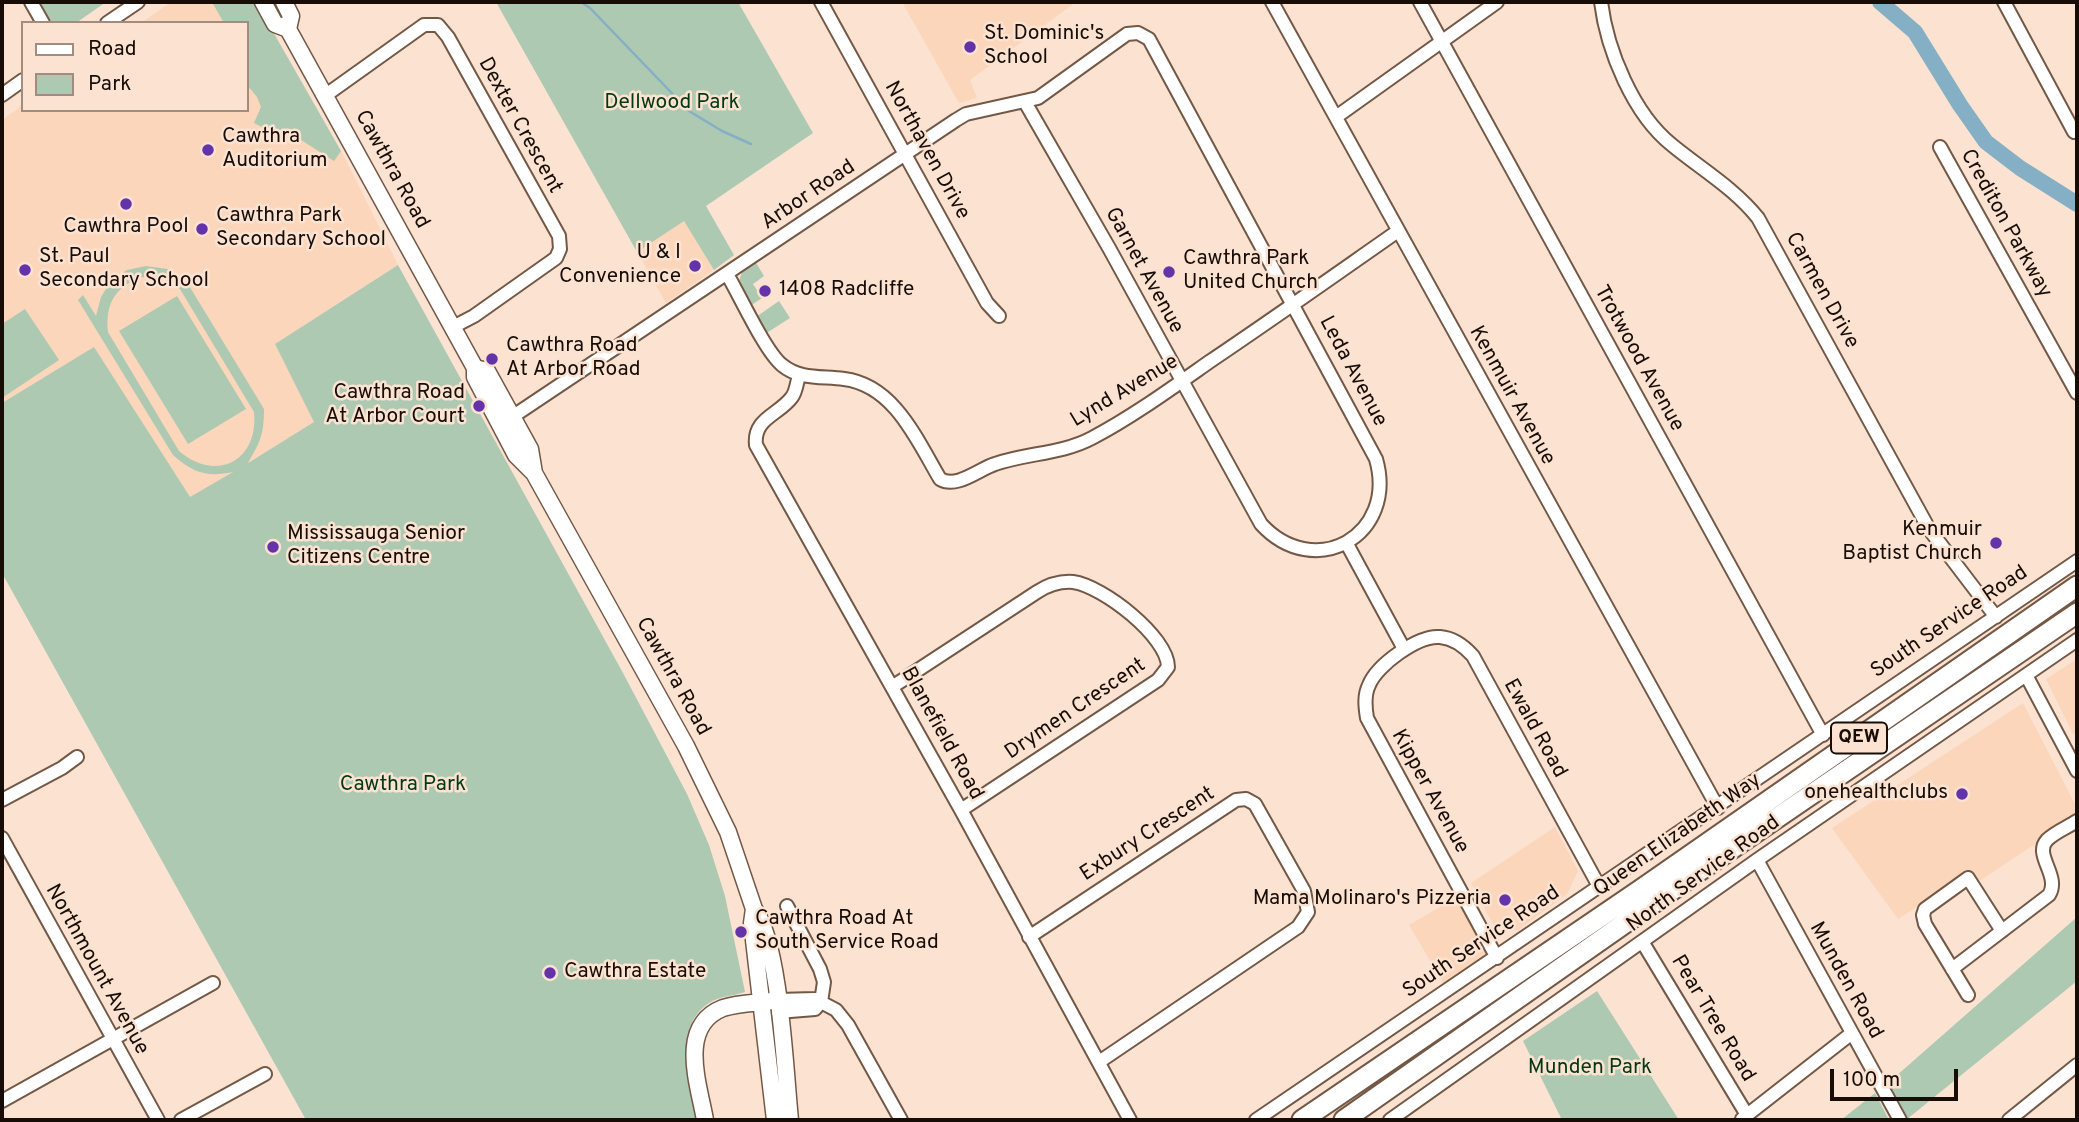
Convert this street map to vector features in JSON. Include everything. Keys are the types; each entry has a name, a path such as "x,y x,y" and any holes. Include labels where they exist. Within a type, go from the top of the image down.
{"highway":[{"name":"Queen Elizabeth Way","path":"1303,1120 2077,586"},
{"name":"Queen Elizabeth Way","path":"1344,1120 1705,867 2077,613"}],"main road":[{"name":"Cawthra Road","path":"263,2 275,24 288,29 475,368 487,371 506,421 530,449 534,473 686,746 728,832 754,909 752,923 790,1120"},
{"name":"Cawthra Road","path":"284,2 291,16 288,29"},
{"name":"Cawthra Road","path":"770,1007 775,1120"},
{"path":"705,1120 694,1054 698,1030 712,1014 722,1009 770,1007"},
{"path":"712,1120 704,1053 709,1032 720,1021 770,1007"}],"street":[{"path":"31,2 42,21"},
{"path":"110,21 138,2"},
{"name":"Northaven Drive","path":"821,2 987,303 999,316"},
{"name":"Kenmuir Avenue","path":"1272,2 1718,808"},
{"name":"Trotwood Avenue","path":"1420,2 1823,735"},
{"path":"1336,117 1497,2"},
{"name":"Carmen Drive","path":"1601,2 1612,47 1636,103 1660,134 1729,188 1758,218 1929,529 1996,617"},
{"path":"2004,2 2074,132"},
{"name":"Dexter Crescent","path":"326,95 424,25 438,25 448,37 559,236 560,249 556,258 474,316 453,327"},
{"name":"Arbor Road","path":"506,421 966,114 1038,98 1127,34 1138,33 1149,39"},
{"name":"Leda Avenue","path":"1149,39 1370,447 1379,472 1379,496 1367,525 1347,544"},
{"path":"2,95 21,81"},
{"name":"Garnet Avenue","path":"1025,102 1254,513 1269,532 1288,543 1307,549 1324,549 1347,544"},
{"name":"Crediton Parkway","path":"1940,147 2077,393"},
{"name":"Lynd Avenue","path":"799,375 846,379 881,393 905,420 940,479 947,482 962,479 989,465 1013,457 1062,450 1092,438 1294,305 1398,231"},
{"path":"727,274 773,355 799,375"},
{"name":"Blanefield Road","path":"799,375 794,396 759,426 755,436 756,445 961,810 1130,1120"},
{"path":"1347,544 1405,649"},
{"name":"South Service Road","path":"1256,1120 1718,808 2077,561"},
{"name":"Drymen Crescent","path":"892,687 1037,592 1058,582 1082,584 1110,598 1137,620 1167,654 1168,667 1158,680 961,810"},
{"name":"Ewald Road","path":"1405,649 1427,639 1445,637 1462,645 1473,656 1600,888"},
{"name":"North Service Road","path":"1390,1120 1757,860 2077,640"},
{"name":"Kipper Avenue","path":"1405,649 1374,676 1366,695 1367,718 1497,958"},
{"path":"2026,675 2077,771"},
{"path":"2,800 77,757"},
{"name":"Exbury Crescent","path":"1029,937 1236,800 1246,799 1255,804 1298,880 1304,891 1308,912 1298,927 1099,1062"},
{"path":"1952,970 2050,893 2053,881 2043,854 2044,846 2048,840 2077,821"},
{"name":"Northmount Avenue","path":"2,838 158,1120"},
{"name":"Munden Road","path":"1757,860 1900,1120"},
{"path":"1968,995 1925,924 1923,915 1930,904 1968,878 2002,931"},
{"path":"770,1007 815,1009 821,1002 824,982 820,969 787,906"},
{"name":"Pear Tree Road","path":"1643,943 1744,1118"},
{"path":"2,1101 213,983"},
{"path":"821,1002 836,1010 843,1018 901,1120"},
{"path":"1744,1118 1852,1033"},
{"path":"2010,1120 2077,1065"},
{"path":"181,1120 265,1074"}],"shaded area":[{"name":"Cawthra Park Secondary School","path":"171,2 256,2 345,158 398,265 275,344 315,422 190,498 94,348 2,403 2,120 21,106 21,112 248,112 248,21 144,21"},
{"name":"St. Dominic's School","path":"902,2 1076,2 970,80 977,98 959,103"},
{"path":"684,220 714,270 666,303 637,252"},
{"path":"2077,659 2077,732 2073,734 2046,679"},
{"path":"2023,703 2077,808 2077,816 1978,882 1969,874 1898,919 1832,828"},
{"path":"1555,827 1578,871 1567,894 1518,930 1495,928 1471,883"},
{"path":"1459,896 1495,957 1445,986 1409,925"}],"green space":[{"path":"40,2 106,2 79,21 51,21"},
{"path":"212,2 256,2 341,151 334,161 287,131 264,128 254,123 261,107 248,86 248,21 223,21"},
{"name":"Dellwood Park","path":"496,2 738,2 813,133 706,206 734,255 714,270 684,221 637,252"},
{"path":"755,261 764,276 753,284 762,298 750,306 738,283 743,270"},
{"name":"Cawthra Park","path":"398,265 623,673 687,794 709,845 725,896 745,992 709,1003 697,1014 690,1027 686,1057 696,1120 306,1120 2,573 2,403 94,347 190,497 233,472 209,474 195,470 173,455 78,300 83,295 96,316 101,297 111,281 127,270 146,266 168,269 188,284 264,409 261,438 248,463 314,422 275,344","holes":["147,277 171,283 180,289 254,412 254,429 250,443 232,462 220,466 207,465 193,461 179,451 108,332 108,313 118,291 132,281"]},
{"path":"177,296 246,409 188,444 119,331"},
{"path":"779,301 790,318 765,334 756,317"},
{"path":"25,309 59,360 2,398 2,324"},
{"path":"2077,917 2077,981 1906,1120 1887,1084"},
{"name":"Munden Park","path":"1597,991 1679,1120 1562,1120 1523,1041"},
{"path":"1875,1093 1889,1120 1841,1120"}],"waterway":[{"path":"581,2 590,8 689,111 722,131 751,144"},
{"path":"1880,2 1915,32 1986,142 2020,168 2077,204"}],"place":[{"name":"St. Dominic's School","path":"970,47"},
{"name":"Cawthra Auditorium","path":"208,150"},
{"name":"Cawthra Pool","path":"126,204"},
{"name":"Cawthra Park Secondary School","path":"202,229"},
{"name":"U & I Convenience","path":"695,266"},
{"name":"St. Paul Secondary School","path":"25,270"},
{"name":"Cawthra Park United Church","path":"1169,272"},
{"name":"1408 Radcliffe","path":"765,291"},
{"name":"Cawthra Road At Arbor Road","path":"492,359"},
{"name":"Cawthra Road At Arbor Court","path":"479,406"},
{"name":"Kenmuir Baptist Church","path":"1996,543"},
{"name":"Mississauga Senior Citizens Centre","path":"273,547"},
{"name":"onehealthclubs","path":"1962,794"},
{"name":"Mama Molinaro's Pizzeria","path":"1505,900"},
{"name":"Cawthra Road At South Service Road","path":"741,932"},
{"name":"Cawthra Estate","path":"550,973"}]}
